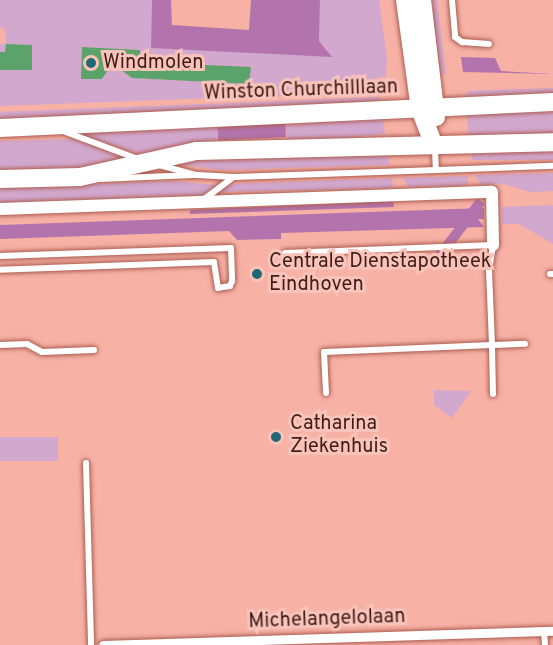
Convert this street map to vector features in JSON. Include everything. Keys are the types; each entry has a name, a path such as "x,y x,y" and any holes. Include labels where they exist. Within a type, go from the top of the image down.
{"main road":[{"path":"405,0 434,145"},
{"path":"422,0 428,108"},
{"name":"Winston Churchilllaan","path":"0,128 50,126 91,121 553,102"},
{"name":"Winston Churchilllaan","path":"0,179 80,177 143,161 196,151 553,142"}],"street":[{"path":"0,209 492,192 493,245"},
{"name":"Michelangelolaan","path":"103,645 549,631"}],"lane":[{"path":"452,0 455,37 462,42 489,44"},
{"name":"Winston Churchilllaan","path":"50,126 143,161 197,175"},
{"path":"434,145 436,171"},
{"name":"Winston Churchilllaan","path":"80,177 107,180 197,175 234,177 553,166"},
{"path":"200,202 234,177"},
{"path":"285,253 493,245 489,270 493,394"},
{"path":"0,256 213,248 231,248 230,286 218,288 213,248"},
{"path":"0,270 214,262"},
{"path":"0,345 27,344 42,352 94,350"},
{"path":"326,393 324,352 525,344"},
{"path":"86,463 91,645"},
{"path":"545,645 549,631"}],"shaded area":[{"path":"0,0 152,0 151,47 327,49 319,41 320,0 379,0 387,58 386,77 376,78 376,92 0,106 0,70 31,70 32,45 6,44 5,52 0,52 0,44 6,43 5,29 0,28","holes":["82,47 140,50 140,62 250,67 248,84 132,78 117,67 105,72"]},
{"path":"152,0 171,0 172,25 249,30 251,0 320,0 319,41 332,57 151,48"},
{"path":"432,0 437,0 446,74 439,74"},
{"path":"6,44 32,45 32,70 0,70 0,52 5,52"},
{"path":"82,47 140,50 140,62 251,67 249,84 132,78 117,67 109,68 102,79 81,79"},
{"path":"461,57 495,58 501,71 553,74 463,72"},
{"path":"553,88 553,95 464,96 469,91"},
{"path":"380,97 381,102 0,121 0,112"},
{"path":"553,108 553,135 469,136 466,112"},
{"path":"383,115 385,134 288,144 286,125"},
{"path":"285,118 286,137 218,141 217,122"},
{"path":"217,120 217,140 143,155 72,133"},
{"path":"73,139 127,159 96,168 0,174 0,141"},
{"path":"472,148 553,148 553,160 472,160"},
{"path":"388,154 390,165 221,170 161,162 183,155 213,160"},
{"path":"553,173 553,191 530,192 504,184 481,185 475,175"},
{"path":"468,176 468,183 463,186 408,187 403,178"},
{"path":"392,178 393,188 218,192 232,184"},
{"path":"171,181 217,185 203,195 0,203 0,187"},
{"path":"477,198 485,204 439,265 431,259"},
{"path":"393,201 394,207 190,214 190,210"},
{"path":"553,205 553,244 519,224 502,224 502,207"},
{"path":"484,208 484,219 478,219 484,227 281,233 281,239 237,240 229,231 0,239 0,225"},
{"path":"434,390 471,391 452,418 434,405"},
{"path":"0,437 58,437 58,461 0,461"}],"place":[{"name":"Windmolen","path":"91,63"},
{"name":"Centrale Dienstapotheek Eindhoven","path":"257,274"},
{"name":"Catharina Ziekenhuis","path":"276,437"}]}
